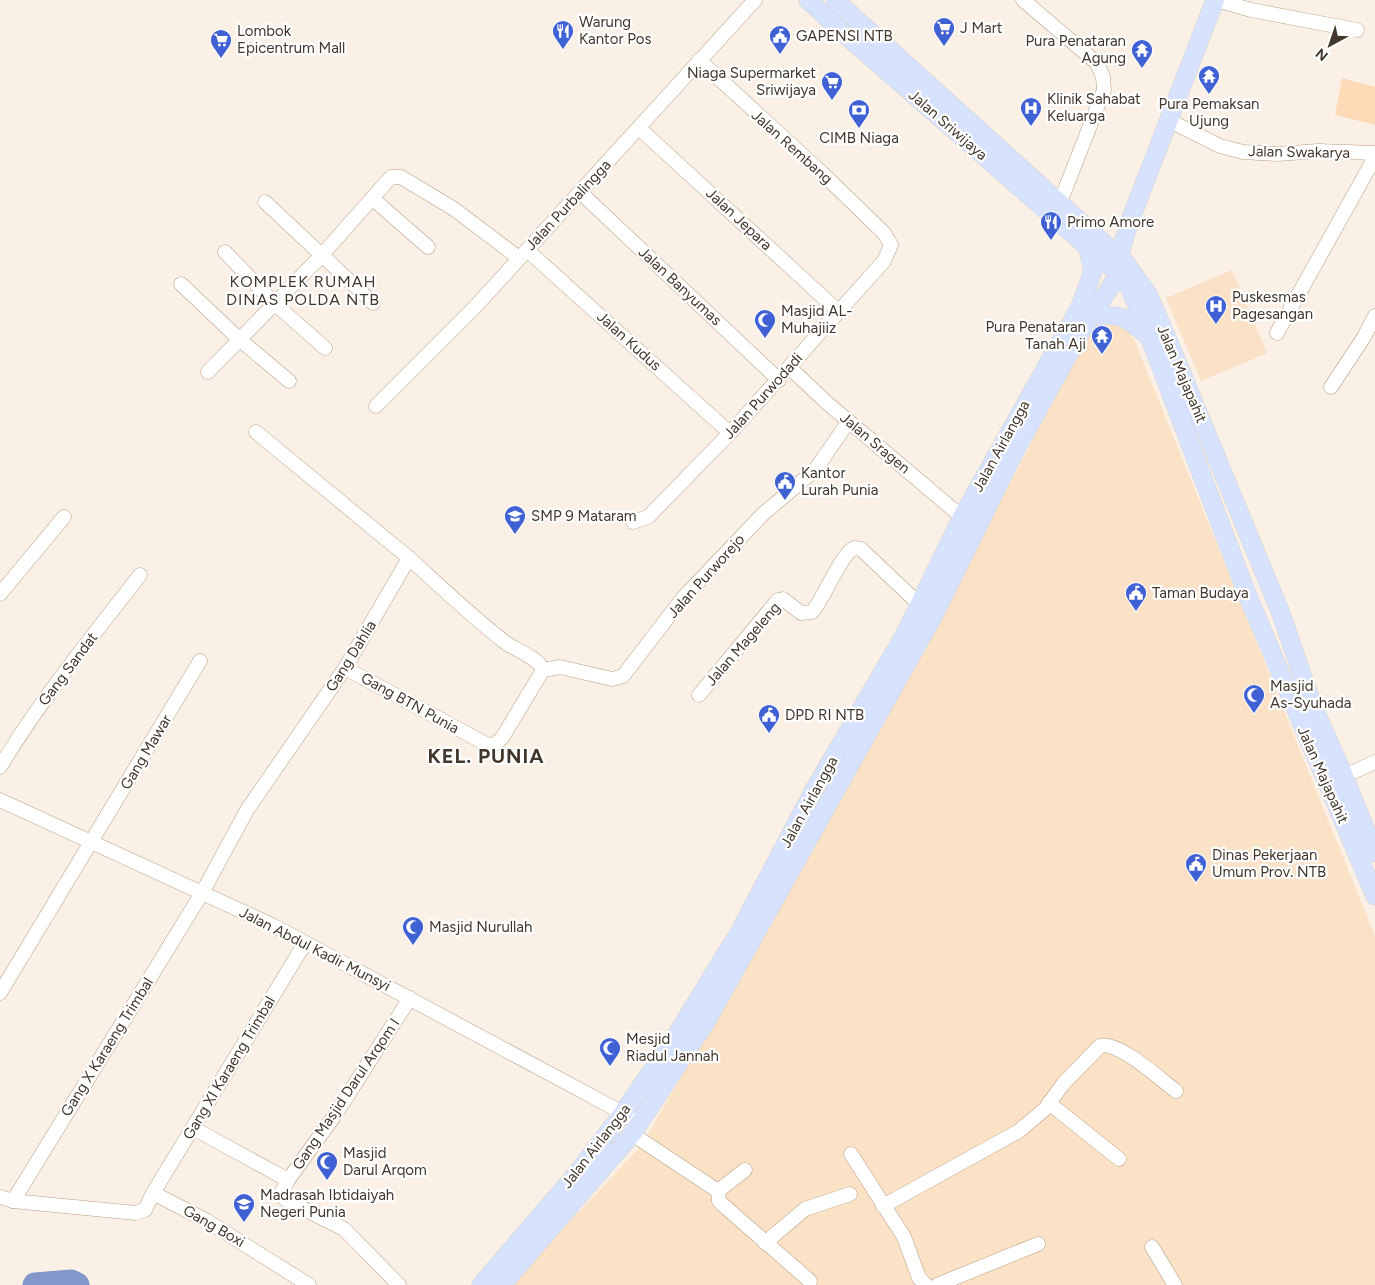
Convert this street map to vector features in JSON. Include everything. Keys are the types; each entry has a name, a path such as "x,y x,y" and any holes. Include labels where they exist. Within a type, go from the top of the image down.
{"main road":[{"name":"Jalan Sriwijaya","path":"808,0 1088,248"},
{"name":"Jalan Majapahit","path":"836,0 1059,204 1115,265 1128,285 1151,340 1247,594 1357,830 1375,853"},
{"path":"1084,317 1115,265 1192,58 1216,0"},
{"name":"Jalan Majapahit","path":"1088,248 1115,265 1132,271 1148,294 1280,611 1313,706 1344,776 1357,830 1369,865 1375,896"},
{"name":"Jalan Airlangga","path":"481,1285 573,1178 623,1113 755,918 833,792 935,612 1084,317 1088,288 1093,271 1088,248"},
{"path":"1084,317 1113,314 1123,317 1151,340"},
{"name":"Jalan Airlangga","path":"502,1285 635,1129 706,1022 814,790 905,634 962,517 1084,317"}],"street":[{"name":"Jalan Purbalingga","path":"376,406 475,307 639,128 698,60 755,0"},
{"path":"1023,0 1097,63 1104,77 1104,90 1059,204"},
{"path":"1216,0 1251,10 1357,30"},
{"name":"Jalan Rembang","path":"698,60 822,173 884,233"},
{"name":"Jalan Swakarya","path":"1170,121 1220,146 1243,152 1277,154 1318,151 1375,155"},
{"name":"Jalan Jepara","path":"639,128 838,311"},
{"path":"1277,333 1375,155"},
{"name":"Jalan Kudus","path":"373,199 391,177 401,177 523,254 730,433"},
{"name":"Jalan Banyumas","path":"580,192 779,380"},
{"path":"208,372 321,256 373,199 428,247"},
{"path":"265,202 373,303"},
{"name":"Jalan Purwodadi","path":"633,522 648,517 790,368 888,254 891,246 884,233"},
{"path":"225,252 274,303 325,348"},
{"path":"181,284 239,339 289,381"},
{"path":"1331,387 1364,337 1375,316"},
{"name":"Jalan Sragen","path":"790,368 849,422 962,517"},
{"name":"Jalan Purworejo","path":"541,667 560,667 612,680 623,676 682,599 762,514 815,470 849,422"},
{"path":"256,432 409,558 481,624 541,667"},
{"path":"0,594 64,517"},
{"name":"Jalan Mageleng","path":"699,696 778,600 783,599 801,613 812,612 828,588 844,555 854,548 861,549 919,604 935,612"},
{"name":"Gang Dahlia","path":"202,893 247,810 345,668 409,558"},
{"name":"Gang Sandat","path":"0,767 19,735 61,676 140,575"},
{"name":"Gang Mawar","path":"0,993 200,661"},
{"name":"Gang BTN Punia","path":"345,668 488,746 496,744 502,738 541,667"},
{"path":"1344,776 1375,762"},
{"name":"Jalan Abdul Kadir Munsyi","path":"0,800 274,926 623,1113 635,1129 718,1190"},
{"name":"Gang X Karaeng Trimbal","path":"6,1199 202,893"},
{"name":"Gang XI Karaeng Trimbal","path":"153,1194 305,943"},
{"name":"Gang Masjid Darul Arqom I","path":"284,1185 335,1115 410,998"},
{"path":"883,1206 1019,1131 1049,1103 1094,1050 1104,1044 1121,1050 1176,1092"},
{"path":"1049,1103 1119,1159"},
{"path":"193,1128 284,1185 286,1200 344,1229 399,1285"},
{"path":"851,1154 904,1237 919,1278 926,1285"},
{"path":"745,1170 718,1190 718,1200 810,1281"},
{"path":"6,1199 136,1213 145,1210 153,1194"},
{"name":"Gang Boxi","path":"153,1194 207,1221 309,1285"},
{"path":"765,1242 805,1209 850,1194"},
{"path":"937,1285 1038,1244"},
{"path":"1152,1247 1175,1285"}],"shaded area":[{"path":"1342,78 1375,87 1375,125 1335,115"},
{"name":"Puskesmas Pagesangan","path":"1232,270 1267,353 1201,381 1166,298"},
{"path":"1111,319 1121,324 1134,339 1375,936 1375,1285 510,1285 641,1146 873,742 1094,324"}],"waterway":[{"path":"35,1285 71,1282 77,1285"}],"place":[{"name":"J Mart","path":"944,47"},
{"name":"Warung Kantor Pos","path":"563,50"},
{"name":"GAPENSI NTB","path":"780,55"},
{"name":"Lombok Epicentrum Mall","path":"221,59"},
{"name":"Pura Penataran Agung","path":"1142,69"},
{"name":"Pura Pemaksan Ujung","path":"1209,95"},
{"name":"Niaga Supermarket Sriwijaya","path":"832,101"},
{"name":"Klinik Sahabat Keluarga","path":"1031,127"},
{"name":"CIMB Niaga","path":"859,129"},
{"name":"Primo Amore","path":"1051,241"},
{"name":"Puskesmas Pagesangan","path":"1216,325"},
{"name":"Masjid AL- Muhajiiz","path":"765,339"},
{"name":"Pura Penataran Tanah Aji","path":"1102,355"},
{"name":"Kantor Lurah Punia","path":"785,501"},
{"name":"SMP 9 Mataram","path":"515,535"},
{"name":"Taman Budaya","path":"1136,612"},
{"name":"Masjid As-Syuhada","path":"1254,714"},
{"name":"DPD RI NTB","path":"769,734"},
{"name":"Dinas Pekerjaan Umum Prov. NTB","path":"1196,883"},
{"name":"Masjid Nurullah","path":"413,946"},
{"name":"Mesjid Riadul Jannah","path":"610,1067"},
{"name":"Masjid Darul Arqom","path":"327,1181"},
{"name":"Madrasah Ibtidaiyah Negeri Punia","path":"244,1223"}],"district":[{"name":"KOMPLEK RUMAH DINAS POLDA NTB","path":"303,290"},
{"name":"KEL. PUNIA","path":"486,756"}]}
